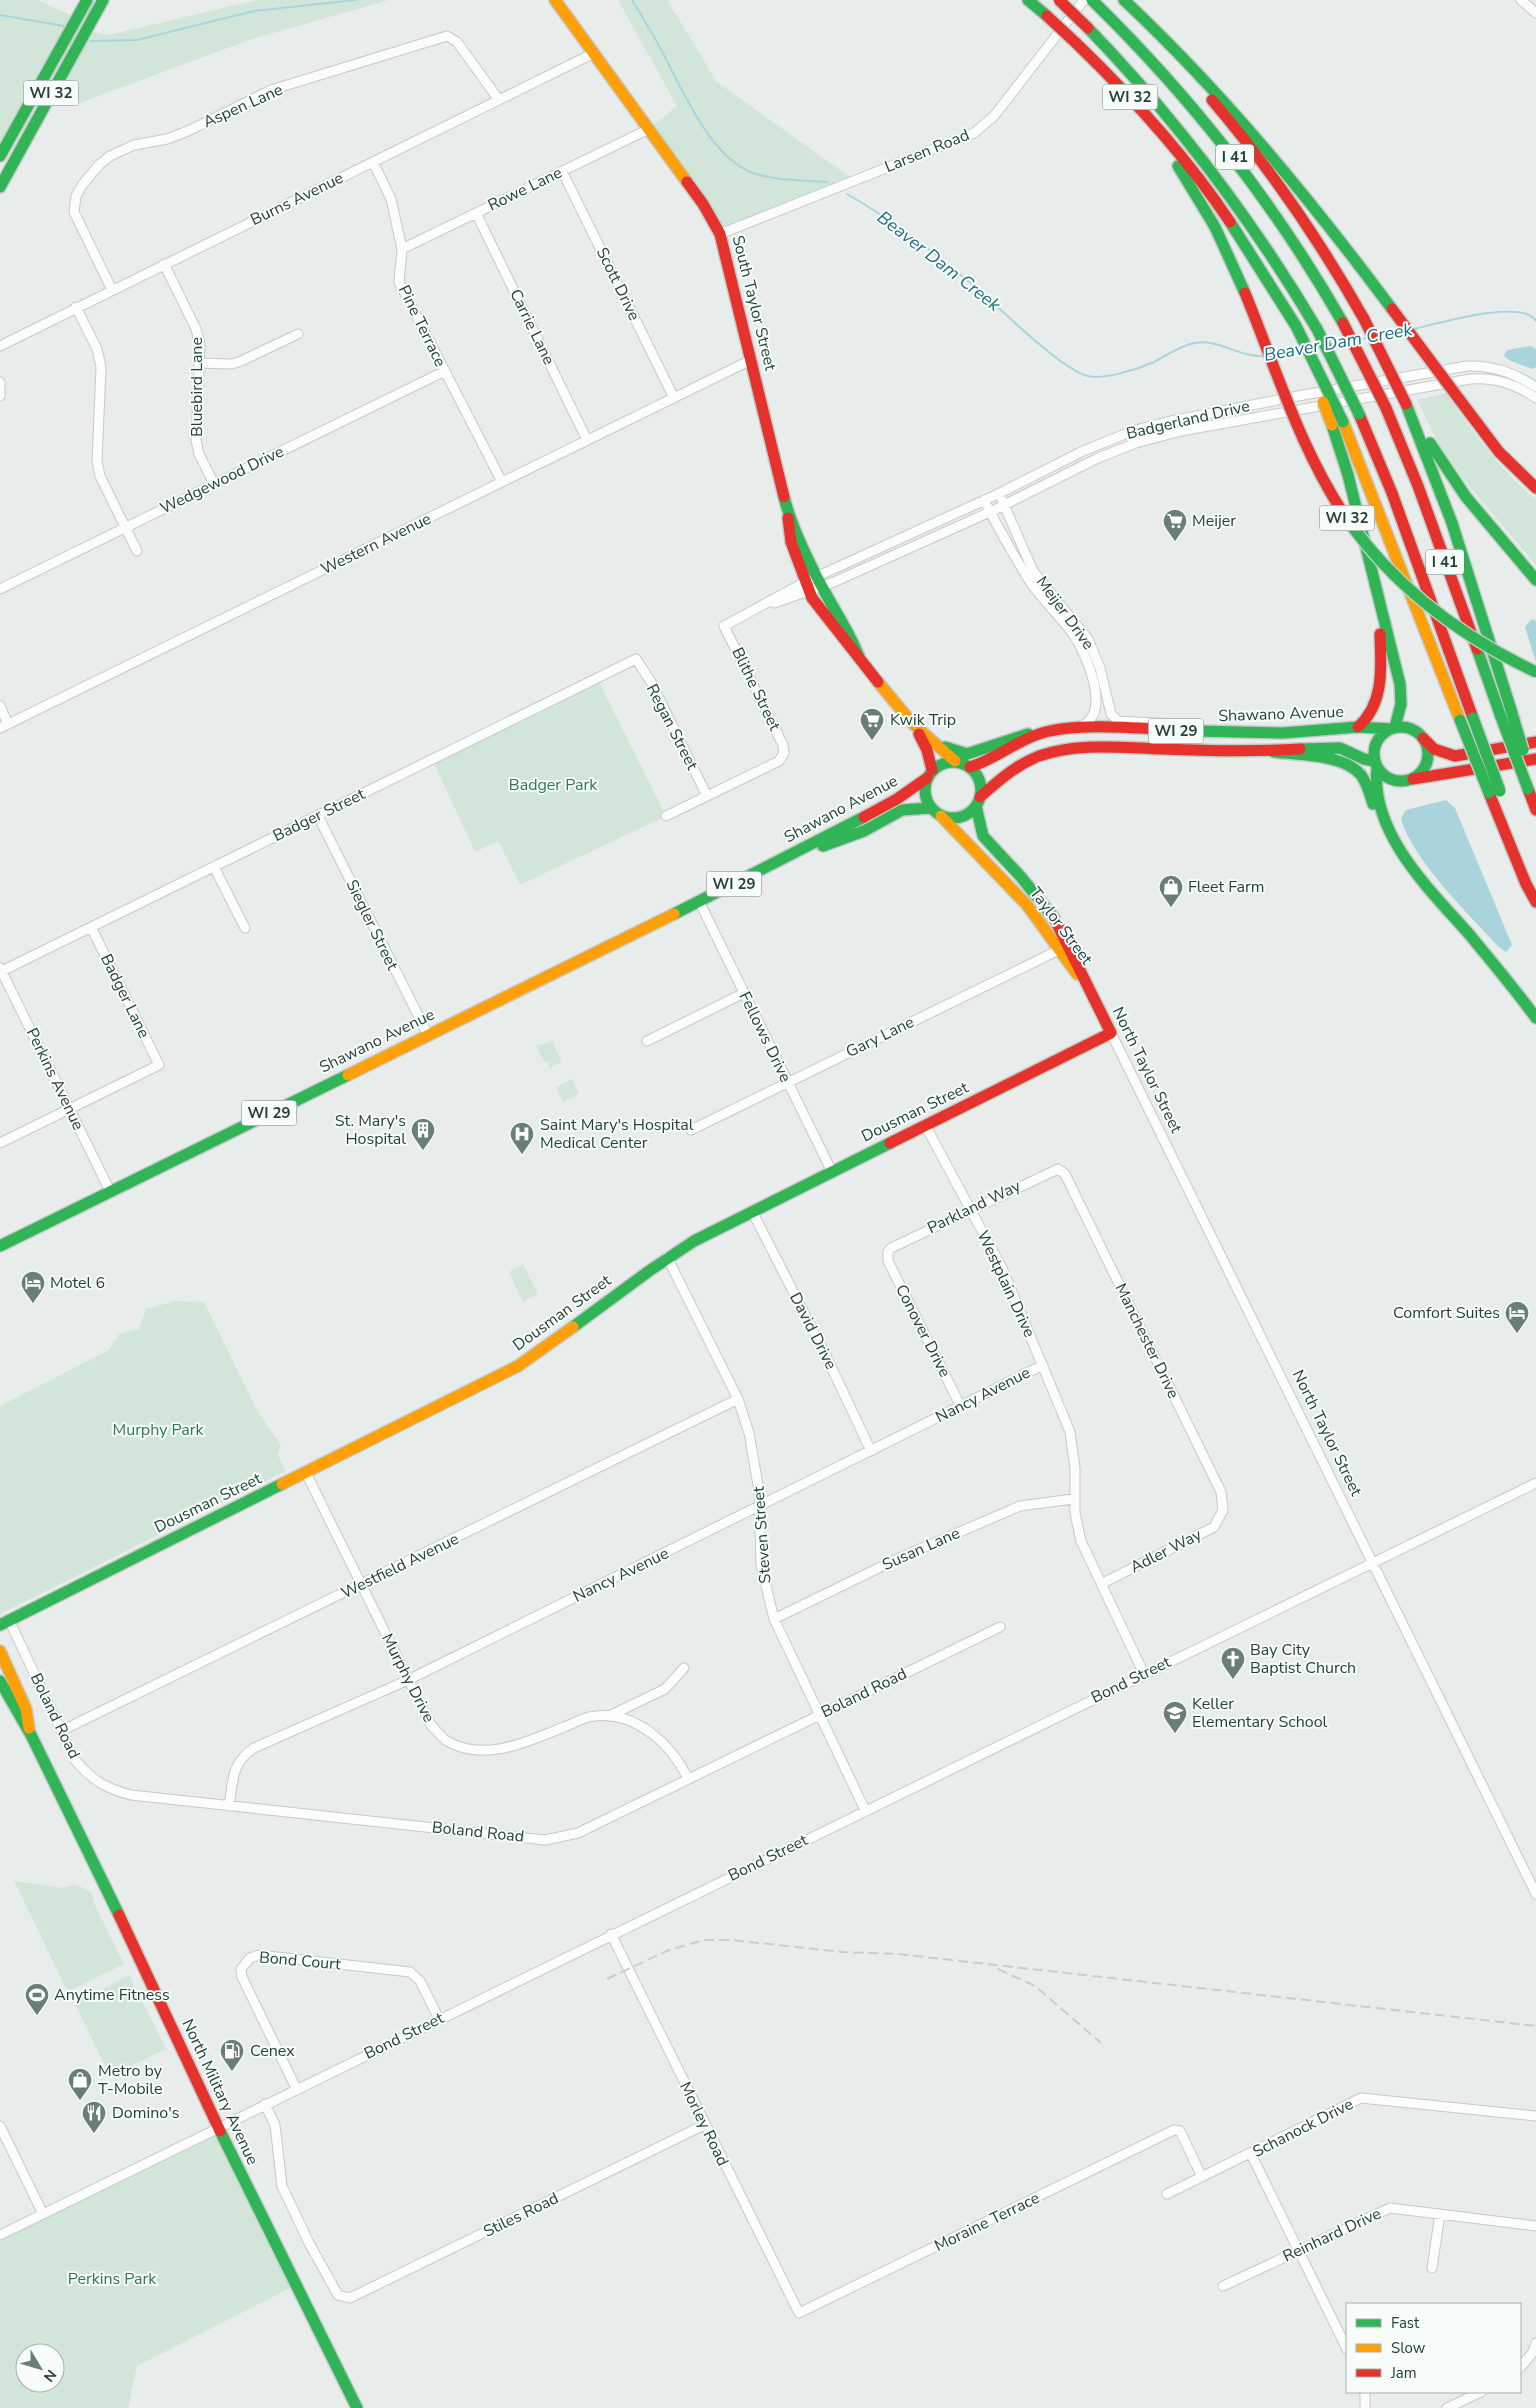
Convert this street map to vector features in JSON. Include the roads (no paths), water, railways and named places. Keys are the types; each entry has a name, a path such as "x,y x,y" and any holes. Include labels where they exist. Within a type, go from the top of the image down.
{"main road":[{"name":"WI 32","path":"0,156 87,0"},
{"name":"WI 32","path":"0,187 103,0"},
{"name":"South Taylor Street","path":"555,0 703,204 720,234 788,513 790,537 806,586 840,636 912,723 955,761"},
{"name":"WI 32","path":"1028,0 1119,84 1158,128 1168,151 1215,227 1245,293 1312,459 1326,486 1360,536 1398,580 1440,617 1478,643 1536,672"},
{"name":"I 41","path":"1058,0 1140,80 1192,142 1253,226 1317,330 1359,414 1392,493 1473,718 1494,792 1536,890"},
{"name":"I 41","path":"1092,0 1179,89 1232,153 1290,236 1343,324 1386,408 1418,486 1533,788 1536,810"},
{"path":"1124,0 1179,50 1236,112 1314,205 1499,452 1536,488"},
{"path":"1124,0 1250,146 1309,229 1364,320 1406,404 1459,490 1536,580"},
{"path":"1158,128 1211,195 1269,282 1293,327 1318,388 1338,423 1460,720 1494,792 1526,884 1536,902"},
{"path":"1406,404 1452,523 1506,715"},
{"path":"1338,423 1348,475 1400,684 1401,704 1393,728 1378,738 1375,745 1376,782 1399,848"},
{"name":"South Taylor Street","path":"788,513 821,581 853,640 859,657"},
{"path":"1358,727 1370,717 1378,690 1381,662 1381,613"},
{"name":"South Taylor Street","path":"912,723 927,750 929,774"},
{"path":"927,737 954,751 967,754 1050,727 1074,727"},
{"name":"Shawano Avenue","path":"970,767 983,763 1041,733 1074,727 1221,733 1283,733 1358,727 1393,728"},
{"path":"1393,728 1413,730 1434,749 1455,756 1536,742"},
{"path":"1413,779 1425,767 1428,759 1428,750 1420,735"},
{"name":"WI 29","path":"941,816 950,818 960,817 1010,770 1031,758 1055,750 1100,746 1274,752 1340,748 1376,764"},
{"path":"1274,752 1322,758 1350,764 1360,774 1380,820 1420,878 1492,962 1536,1018"},
{"path":"1376,764 1389,779 1396,781 1536,759"},
{"path":"955,761 970,767 980,780 978,802"},
{"name":"WI 29","path":"929,774 939,765 955,761"},
{"path":"929,774 924,793 930,808 941,816"},
{"name":"Shawano Avenue","path":"0,1246 769,867 897,799 929,774"},
{"name":"Taylor Street","path":"978,802 983,836 1047,908 1064,948 1088,988"},
{"name":"Shawano Avenue","path":"769,867 864,831 902,810 930,808"},
{"name":"Taylor Street","path":"941,816 1027,905 1064,948"},
{"name":"North Taylor Street","path":"1088,988 1111,1033"},
{"name":"Dousman Street","path":"4,1623 518,1366 550,1345 615,1294 667,1257 752,1212 1111,1033"},
{"name":"North Military Avenue","path":"0,1651 26,1709 31,1735"},
{"name":"North Military Avenue","path":"0,1681 31,1735 96,1866 218,2128 357,2408"}],"street":[{"name":"Larsen Road","path":"720,234 974,133 994,116 1084,0"},
{"path":"1522,1 1536,13"},
{"name":"Aspen Lane","path":"112,290 74,212 76,196 86,179 99,165 121,150 134,145 167,139 188,131 271,90 447,36 456,42 499,100"},
{"name":"Burns Avenue","path":"0,346 594,53"},
{"name":"Rowe Lane","path":"402,249 648,129"},
{"name":"Pine Terrace","path":"373,162 391,199 402,249 399,282 502,482"},
{"name":"Scott Drive","path":"562,171 674,398"},
{"name":"Carrie Lane","path":"476,213 588,440"},
{"name":"Bluebird Lane","path":"164,264 196,329 200,344 196,440 199,454 214,484"},
{"path":"76,307 97,349 101,366 97,461 100,476 137,551"},
{"path":"199,363 231,364 239,362 298,334"},
{"name":"Western Avenue","path":"4,726 751,360"},
{"name":"Badgerland Drive","path":"821,581 984,500 1109,440 1135,430 1171,421 1467,366 1485,366 1501,369 1536,388"},
{"name":"Wedgewood Drive","path":"0,589 445,371"},
{"name":"Badgerland Drive","path":"806,586 990,512 1103,456 1136,443 1186,430 1470,379 1489,379 1506,382 1536,398"},
{"path":"0,382 0,396"},
{"name":"Meijer Drive","path":"998,494 1033,570 1088,639 1100,668 1111,714 1114,718 1118,721 1184,725 1221,733"},
{"name":"Meijer Drive","path":"984,500 1030,582 1072,632 1083,652 1093,679 1096,703 1090,720 1084,726 1074,727"},
{"name":"Blithe Street","path":"707,796 779,760 784,753 783,745 724,626 806,586"},
{"name":"Regan Street","path":"636,659 650,682 707,796"},
{"name":"Badger Street","path":"1,970 636,659"},
{"path":"0,706 4,726"},
{"path":"666,816 707,796"},
{"name":"Siegler Street","path":"318,816 428,1034"},
{"path":"214,866 245,928"},
{"name":"Fellows Drive","path":"699,901 832,1172"},
{"name":"Badger Lane","path":"70,1109 159,1065 91,927"},
{"name":"Gary Lane","path":"691,1130 1064,948"},
{"name":"Perkins Avenue","path":"1,970 110,1191"},
{"path":"647,1041 744,993"},
{"name":"North Taylor Street","path":"1111,1033 1536,1894"},
{"path":"0,1143 70,1109"},
{"name":"Westplain Drive","path":"926,1125 1002,1268 1070,1432 1075,1468 1074,1499 1081,1541 1144,1674"},
{"name":"Parkland Way","path":"887,1255 891,1248 1047,1172 1058,1169 1064,1174"},
{"name":"Manchester Drive","path":"1064,1174 1221,1492 1223,1510"},
{"name":"David Drive","path":"752,1212 826,1356 871,1451"},
{"name":"Conover Drive","path":"887,1255 961,1407"},
{"name":"Steven Street","path":"667,1257 738,1399 754,1453 759,1507 761,1565 774,1619 865,1810"},
{"name":"Nancy Avenue","path":"229,1806 235,1767 244,1755 254,1748 408,1680 1043,1366"},
{"name":"Westfield Avenue","path":"61,1731 361,1586 738,1399"},
{"name":"Murphy Drive","path":"306,1473 431,1725 447,1740 465,1747 486,1750 506,1749 589,1717 608,1716 622,1719 646,1729 666,1744 681,1765 688,1779"},
{"name":"Bond Street","path":"0,2234 1536,1483"},
{"name":"Susan Lane","path":"774,1619 897,1559 1020,1506 1074,1499"},
{"name":"Adler Way","path":"1101,1584 1214,1527 1223,1510"},
{"name":"Boland Road","path":"4,1623 76,1760 89,1776 109,1789 131,1795 545,1840 578,1833 1000,1627"},
{"path":"608,1716 665,1689 684,1668"},
{"name":"Morley Road","path":"611,1934 704,2125 799,2313"},
{"name":"Bond Court","path":"296,2088 242,1977 241,1969 250,1958 259,1956 410,1972 420,1981 439,2018"},
{"name":"Schanock Drive","path":"1167,2194 1361,2098 1536,2116"},
{"name":"Stiles Road","path":"265,2104 275,2125 282,2186 309,2243 338,2295 350,2298 704,2125"},
{"path":"0,2126 43,2214"},
{"name":"Moraine Terrace","path":"799,2313 1174,2130 1180,2131 1202,2177"},
{"path":"1251,2154 1346,2347"},
{"name":"Reinhard Drive","path":"1223,2286 1390,2208 1536,2226"},
{"path":"1432,2268 1440,2214"},
{"path":"1521,2367 1533,2352 1536,2343"},
{"path":"1365,2393 1365,2408"},
{"path":"1447,2408 1478,2393"}],"water":[{"path":"1531,346 1536,349 1536,367 1532,369 1511,361 1504,356 1507,350"},
{"path":"1532,619 1536,621 1536,662 1525,627"},
{"path":"1446,800 1455,808 1512,945 1506,952 1499,947 1443,886 1416,851 1407,834 1401,818 1406,810"}],"waterway":[{"name":"Beaver Dam Creek","path":"91,41 137,40 254,11 356,0"},
{"name":"Beaver Dam Creek","path":"632,0 653,34 696,116 707,133 733,162 748,171 767,177 827,182"},
{"name":"Beaver Dam Creek","path":"0,15 64,26"},
{"name":"Beaver Dam Creek","path":"847,194 880,214 928,248 1046,350 1076,371 1088,376 1112,375 1130,371 1154,362 1189,344 1203,342 1220,345 1246,354 1264,356"},
{"name":"Beaver Dam Creek","path":"1414,329 1478,314 1497,312 1515,312 1528,315 1536,321"},
{"name":"Beaver Dam Creek","path":"1379,335 1402,331"},
{"name":"Beaver Dam Creek","path":"1357,340 1367,338"},
{"name":"Beaver Dam Creek","path":"1333,344 1345,342"},
{"name":"Beaver Dam Creek","path":"1276,354 1301,351"}],"railway":[{"path":"607,1979 669,1950 704,1940 731,1940 843,1952 898,1954 1536,2026"},
{"path":"998,1969 1035,1986 1101,2043"}],"place":[{"name":"Meijer","path":"1175,542"},
{"name":"Kwik Trip","path":"872,741"},
{"name":"Fleet Farm","path":"1171,908"},
{"name":"St. Mary's Hospital","path":"423,1151"},
{"name":"Saint Mary's Hospital Medical Center","path":"522,1155"},
{"name":"Motel 6","path":"33,1304"},
{"name":"Comfort Suites","path":"1517,1334"},
{"name":"Bay City Baptist Church","path":"1233,1680"},
{"name":"Keller Elementary School","path":"1175,1734"},
{"name":"Anytime Fitness","path":"37,2016"},
{"name":"Cenex","path":"232,2072"},
{"name":"Metro by T-Mobile","path":"80,2101"},
{"name":"Domino's","path":"94,2134"}],"park label":[{"name":"Badger Park","path":"553,785"},
{"name":"Murphy Park","path":"158,1430"},
{"name":"Perkins Park","path":"112,2279"}]}
